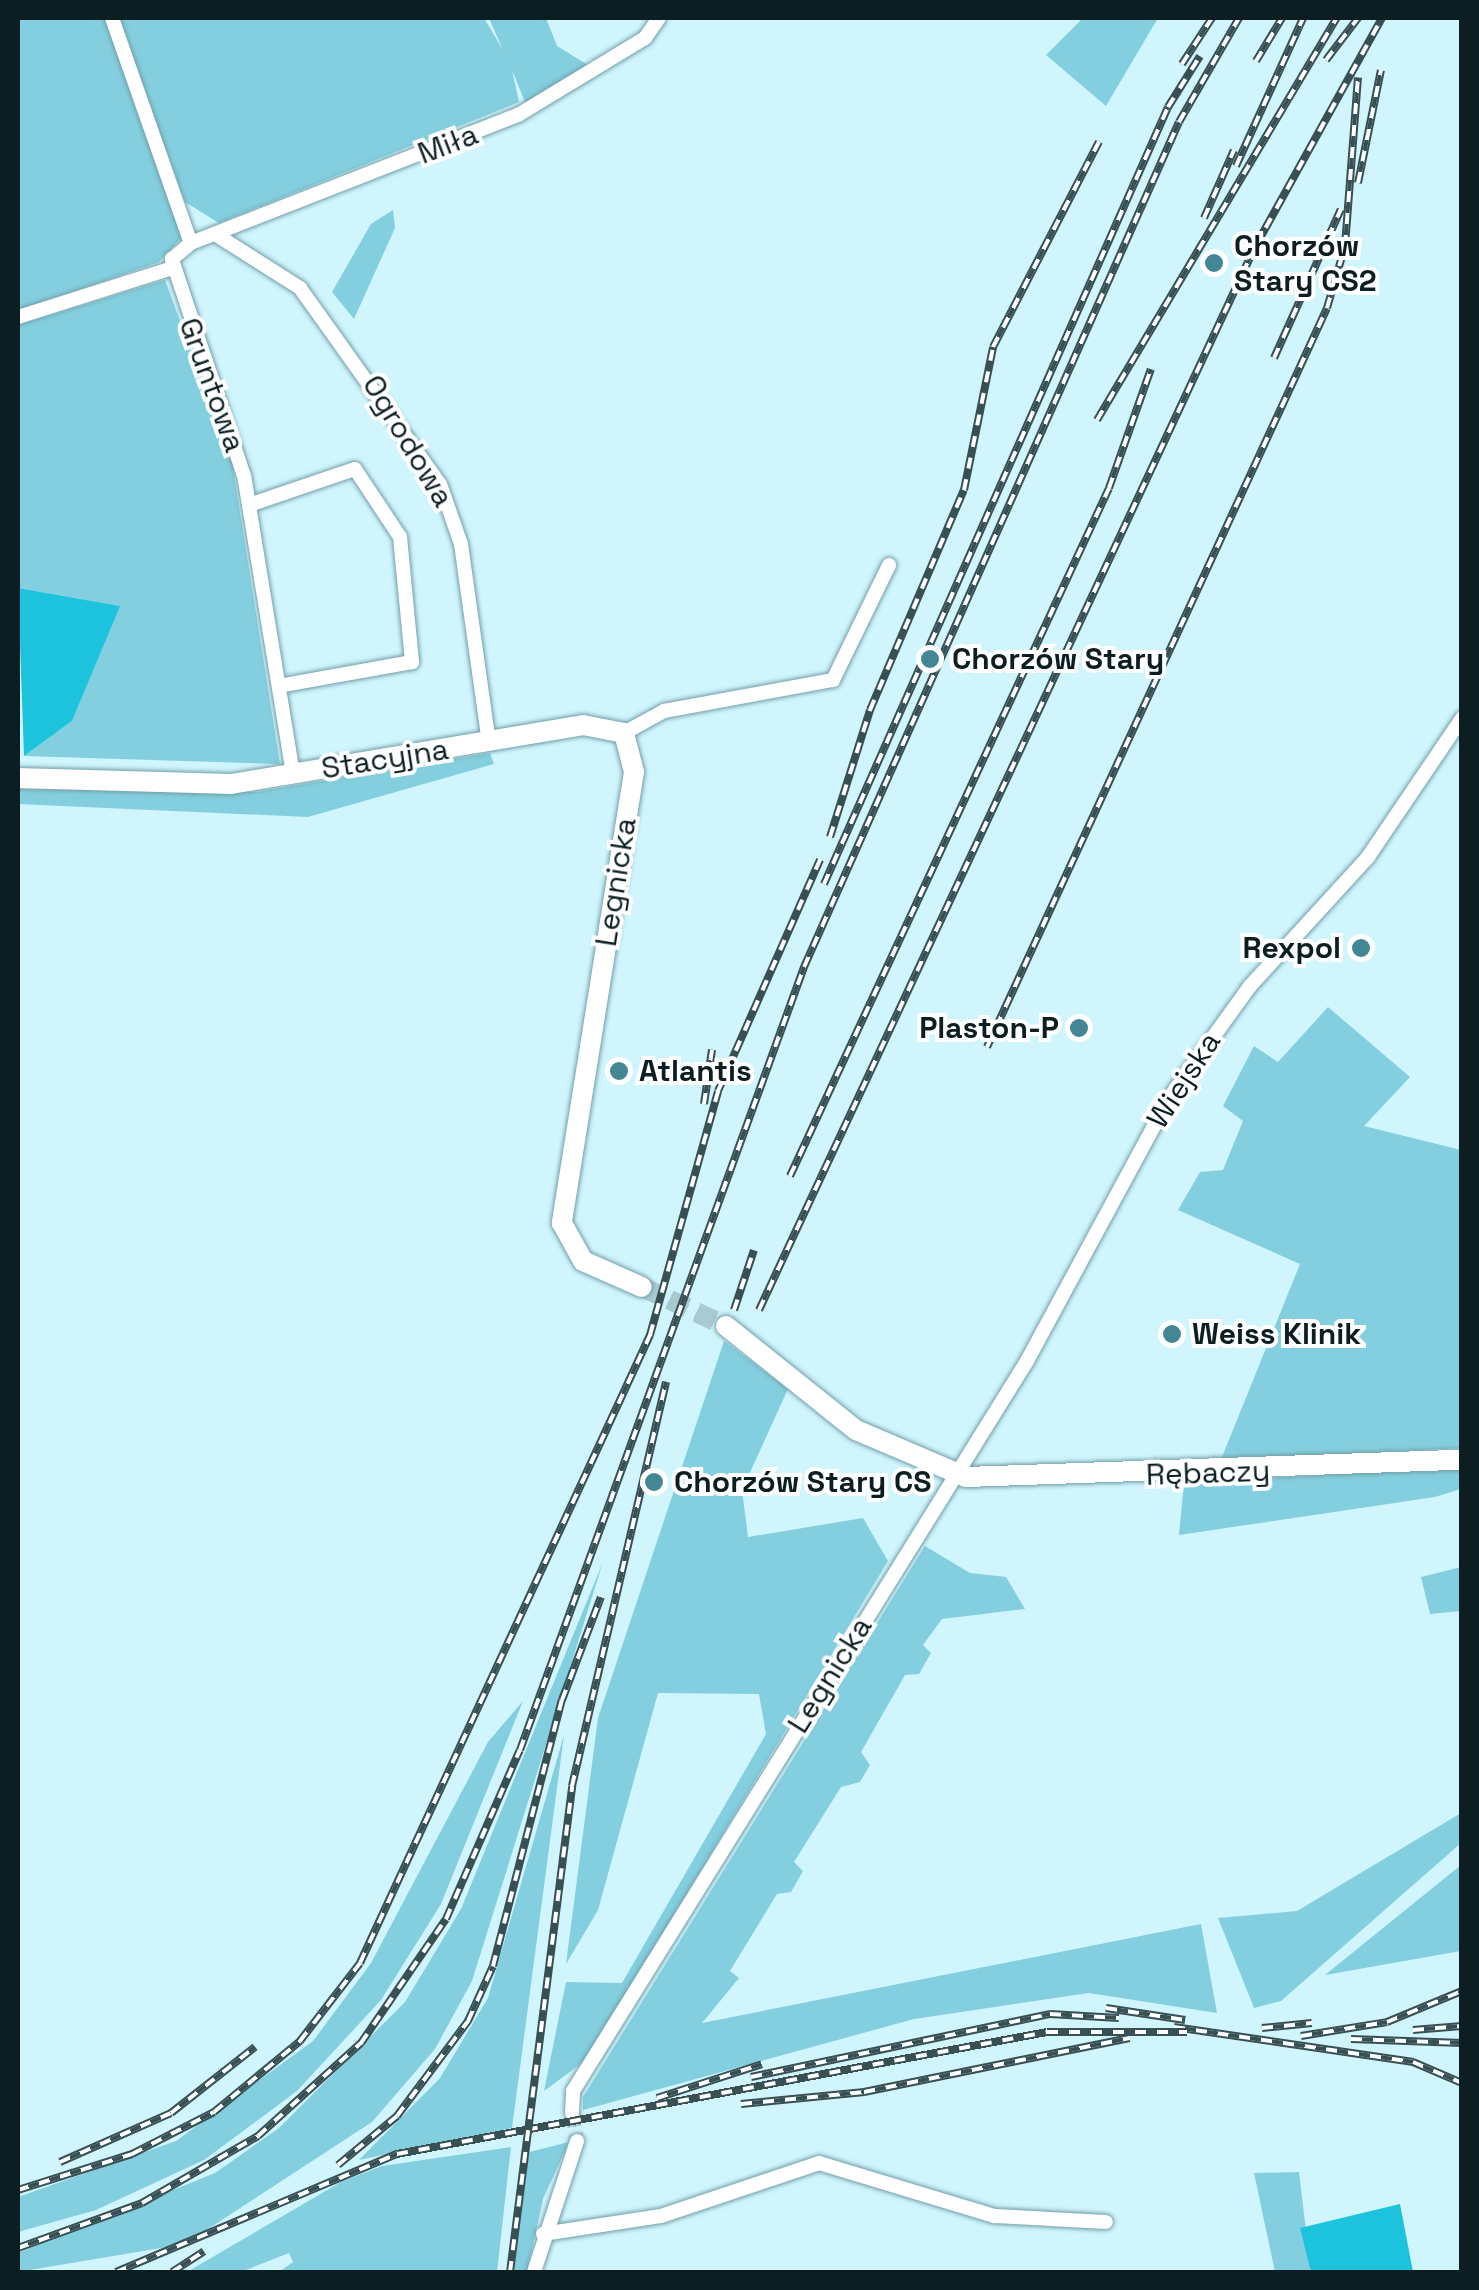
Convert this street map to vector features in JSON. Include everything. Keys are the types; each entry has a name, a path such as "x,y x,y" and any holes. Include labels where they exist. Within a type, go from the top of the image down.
{"street":[{"path":"112,18 191,243"},
{"name":"Miła","path":"215,234 490,128 634,46 660,18"},
{"path":"18,317 168,270 191,243 215,234"},
{"name":"Ogrodowa","path":"215,234 300,288 440,484 462,544 488,742"},
{"name":"Gruntowa","path":"168,270 249,505 293,774"},
{"path":"249,505 355,470 400,536 412,662 279,686"},
{"path":"624,733 653,714 833,680 890,565"},
{"name":"Wiejska","path":"954,1474 1214,1032 1359,868 1462,718"},
{"name":"Stacyjna","path":"18,778 231,784 594,724 624,733"},
{"name":"Legnicka","path":"624,733 634,772 562,1224 583,1261 642,1287"},
{"path":"726,1326 856,1430 954,1474"},
{"name":"Rębaczy","path":"954,1474 1462,1460"},
{"name":"Legnicka","path":"572,2114 573,2090 954,1474"},
{"path":"534,2272 543,2234 577,2141"},
{"path":"543,2234 662,2216 819,2164 996,2216 1106,2222"}],"shaded area":[{"path":"18,18 107,18 183,236 159,262 18,311"},
{"path":"118,18 484,18 503,50 489,18 546,18 557,46 588,65 527,107 512,70 519,102 219,223 185,202"},
{"path":"1083,18 1158,18 1106,106 1046,55"},
{"path":"393,210 395,228 354,319 332,292 371,224"},
{"path":"165,280 232,462 280,764 24,756 72,721 119,606 18,588 18,325"},
{"path":"18,588 120,606 72,721 24,756"},
{"path":"490,753 494,764 308,817 18,804 18,789 256,792"},
{"path":"1328,1007 1410,1077 1364,1126 1461,1150 1461,1448 1220,1462 1300,1264 1178,1210 1200,1172 1223,1170 1243,1121 1223,1106 1254,1046 1278,1062"},
{"path":"724,1341 788,1389 742,1490 748,1537 863,1518 888,1561 586,2060 544,2091 566,1982 622,1983 766,1734 759,1694 658,1693 598,1910 566,1964 598,1718"},
{"path":"1461,1468 1461,1489 1435,1497 1179,1535 1184,1482"},
{"path":"925,1546 970,1573 1006,1577 1025,1609 942,1619 923,1645 931,1653 919,1674 905,1675 861,1752 870,1765 860,1782 841,1787 794,1862 803,1871 791,1892 777,1894 730,1971 739,1978 702,2023 1201,1924 1217,2013 1089,1993 914,2019 583,2110 583,2097"},
{"path":"603,1562 472,1981 435,2049 372,2122 185,2244 18,2272 18,2253 215,2173 279,2128 405,2002 461,1909"},
{"path":"1461,1567 1461,1611 1430,1614 1421,1577"},
{"path":"523,1701 441,1904 381,2000 297,2091 204,2160 96,2210 18,2232 18,2197 176,2141 313,2041 371,1963 488,1742"},
{"path":"564,1735 512,2128 359,2160 440,2078 488,1998"},
{"path":"1461,1813 1461,1843 1281,2001 1254,2008 1218,1918 1297,1911"},
{"path":"1461,1865 1461,1951 1325,1975"},
{"path":"569,2142 543,2199 527,2272 513,2272 529,2152"},
{"path":"511,2147 497,2272 279,2272 293,2262 289,2253 241,2272 187,2272 341,2182 382,2166"},
{"path":"1299,2172 1311,2272 1275,2272 1254,2173"},
{"path":"1400,2204 1413,2272 1311,2272 1300,2228"}],"tunnel":[{"path":"642,1287 726,1326"},
{"path":"572,2113 577,2141"}],"railway":[{"path":"1182,64 1212,18"},
{"path":"18,2248 142,2203 258,2136 361,2043 446,1919 520,1750 804,967 1179,122 1239,18"},
{"path":"1256,61 1282,18"},
{"path":"1236,166 1303,18"},
{"path":"1097,420 1337,18"},
{"path":"1326,60 1358,18"},
{"path":"759,1310 1255,247 1382,18"},
{"path":"824,884 1168,107 1200,56"},
{"path":"1358,183 1381,70"},
{"path":"987,1047 1327,308 1345,246 1358,78"},
{"path":"830,837 870,710 964,490 993,347 1099,142"},
{"path":"1204,218 1234,150"},
{"path":"1274,358 1341,209"},
{"path":"790,1176 1109,488 1151,369"},
{"path":"18,2190 132,2154 214,2112 300,2041 360,1963 650,1335 718,1091 820,860"},
{"path":"704,1104 712,1050"},
{"path":"734,1310 754,1250"},
{"path":"510,2272 572,1786 666,1382"},
{"path":"338,2165 397,2116 468,2021 493,1966 562,1700 601,1597"},
{"path":"1301,2036 1387,2022 1462,1991"},
{"path":"1106,2008 1185,2020"},
{"path":"751,2077 1050,2014 1119,2018"},
{"path":"1262,2028 1312,2023"},
{"path":"1413,2030 1462,2026"},
{"path":"1174,2027 1413,2062 1462,2083"},
{"path":"116,2272 397,2154 1047,2032 1187,2032"},
{"path":"741,2104 864,2092 1130,2038"},
{"path":"1351,2039 1462,2043"},
{"path":"60,2162 171,2113 255,2047"},
{"path":"657,2098 762,2064"},
{"path":"172,2272 204,2251"}],"place":[{"name":"Chorzów Stary CS2","path":"1214,263"},
{"name":"Chorzów Stary","path":"930,659"},
{"name":"Rexpol","path":"1361,948"},
{"name":"Plaston-P","path":"1079,1028"},
{"name":"Atlantis","path":"619,1071"},
{"name":"Weiss Klinik","path":"1172,1334"},
{"name":"Chorzów Stary CS","path":"654,1482"}]}
